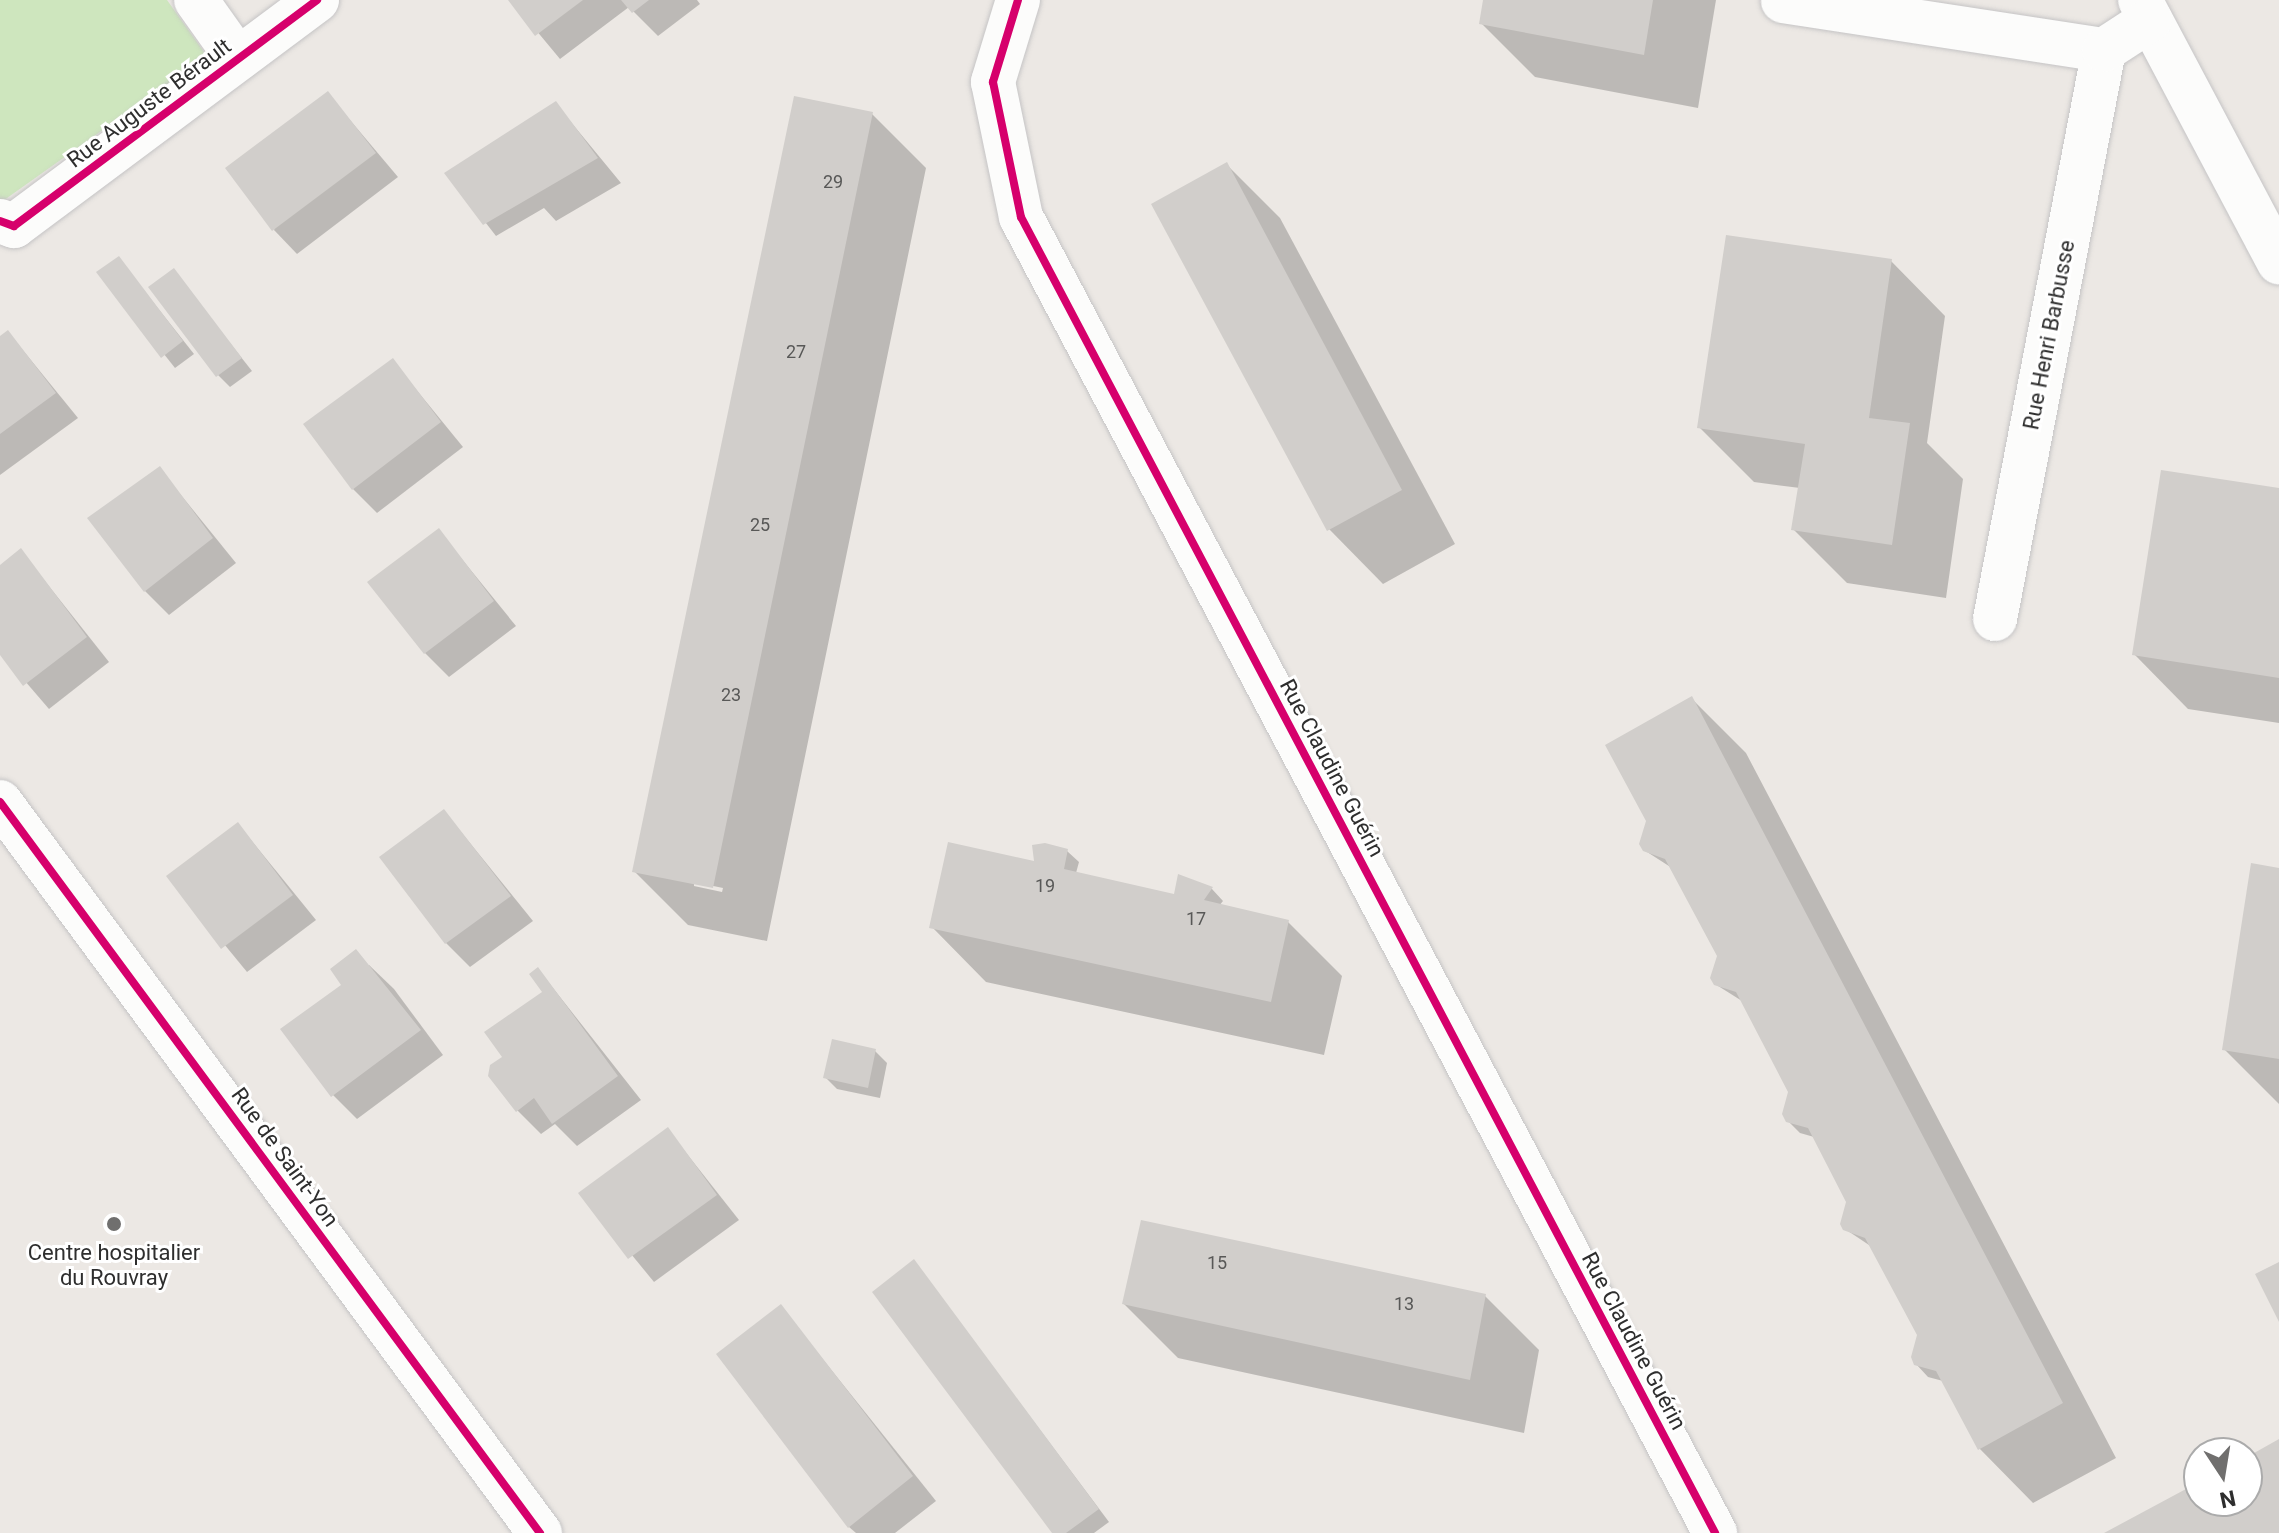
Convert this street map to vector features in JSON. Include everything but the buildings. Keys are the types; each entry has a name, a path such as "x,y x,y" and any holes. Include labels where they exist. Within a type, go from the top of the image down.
{"street":[{"path":"196,0 238,59"},
{"name":"Rue Auguste Bérault","path":"0,221 14,226 317,0"},
{"name":"Rue Claudine Guérin","path":"1018,0 993,82 1021,217 1715,1533"},
{"path":"1783,1 2104,50 2145,10 2279,262"},
{"name":"Rue Henri Barbusse","path":"1995,619 2104,50"},
{"name":"Rue de Saint-Yon","path":"0,802 540,1533"}],"green space":[{"path":"0,0 167,0 207,56 0,203"}],"cycle path":[{"path":"0,221 14,226 317,0"},
{"path":"1018,0 993,82 1021,217 1715,1533"},
{"path":"0,802 540,1533"}],"place":[{"name":"Centre hospitalier du Rouvray","path":"114,1224"}]}
